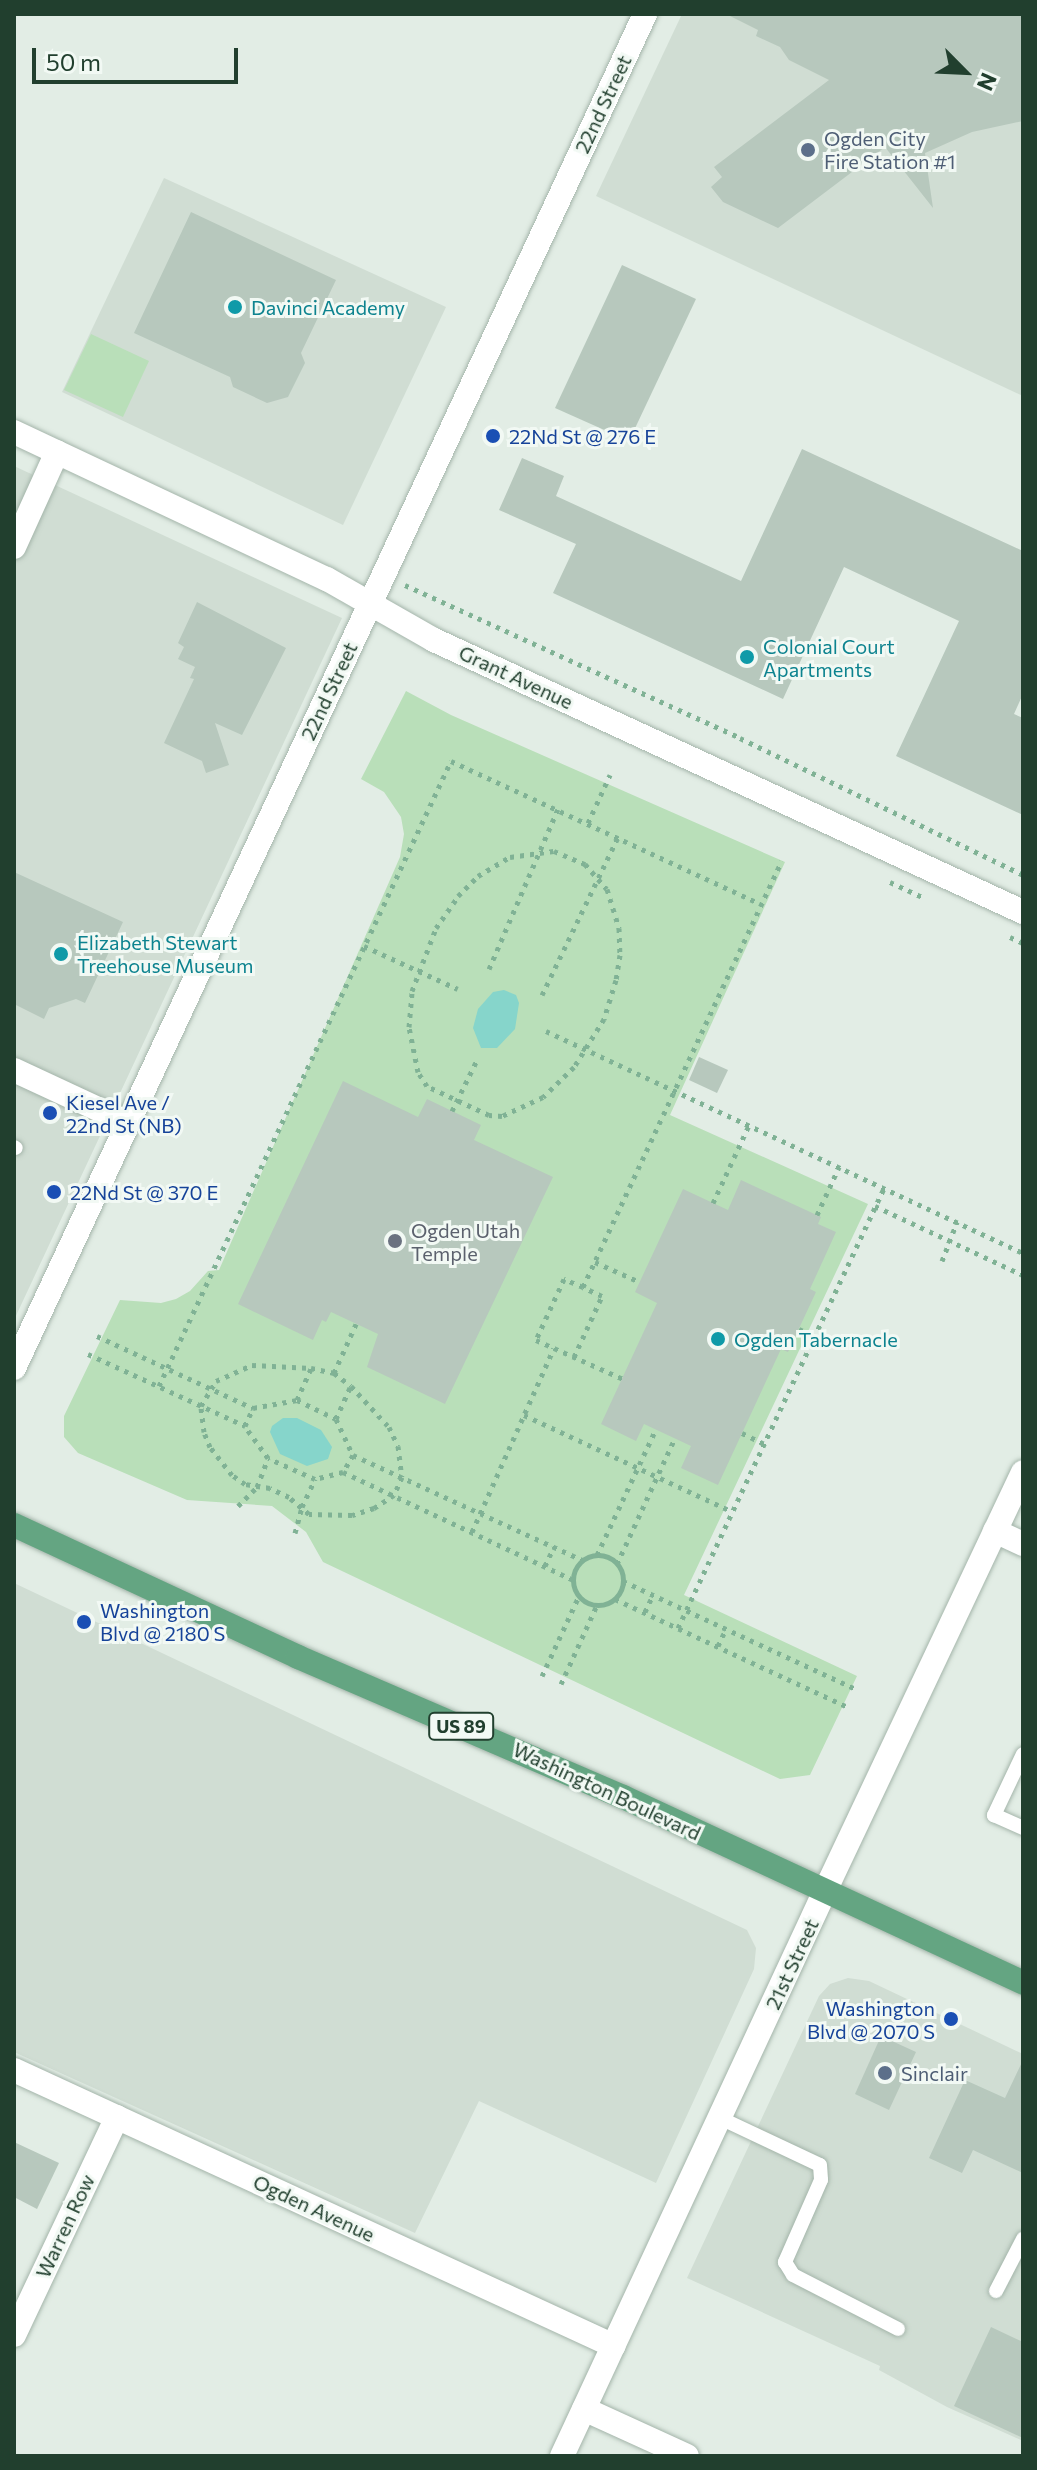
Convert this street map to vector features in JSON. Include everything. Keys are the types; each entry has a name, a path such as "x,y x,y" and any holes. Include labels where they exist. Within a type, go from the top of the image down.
{"main road":[{"name":"Washington Boulevard","path":"14,1525 298,1657 520,1750 1023,1983"}],"street":[{"name":"22nd Street","path":"14,1368 645,14"},
{"name":"Grant Avenue","path":"14,432 327,579 434,640 1023,912"},
{"path":"14,547 57,452"},
{"path":"14,1070 128,1123"},
{"name":"21st Street","path":"562,2456 1023,1472"},
{"path":"995,1531 1023,1544"},
{"name":"Ogden Avenue","path":"14,2070 614,2346"},
{"name":"Warren Row","path":"14,2335 117,2117"},
{"path":"584,2409 687,2456"}],"lane":[{"path":"1023,1754 994,1815 1023,1828"},
{"path":"720,2118 820,2165 821,2180 785,2262 793,2275 898,2329"},
{"path":"996,2291 1023,2239"}],"path":[{"path":"383,575 740,738 1023,875"},
{"path":"159,1386 451,761 761,904"},
{"path":"588,823 610,775"},
{"path":"489,969 558,809"},
{"path":"542,995 618,837"},
{"path":"540,851 572,856 599,876 615,908 620,955 610,1001 586,1050 543,1097 502,1116 489,1115 427,1086 413,1059 410,1013 419,971 436,928 458,896 495,864 540,851"},
{"path":"583,1287 782,861"},
{"path":"364,946 458,989"},
{"path":"546,1031 1023,1253"},
{"path":"452,1111 476,1062"},
{"path":"713,1203 749,1125"},
{"path":"817,1215 839,1167"},
{"path":"678,1628 884,1188"},
{"path":"875,1206 1023,1275"},
{"path":"942,1261 957,1222"},
{"path":"595,1262 640,1282"},
{"path":"574,1357 602,1296 564,1279 536,1340 623,1379"},
{"path":"334,1373 356,1324"},
{"path":"799,1329 815,1336"},
{"path":"97,1336 253,1408 297,1400 336,1419 353,1455 584,1561"},
{"path":"472,1532 554,1348"},
{"path":"88,1354 245,1426 268,1458 315,1479 343,1472 574,1580"},
{"path":"252,1365 311,1368 334,1373 351,1386 389,1427 398,1446 402,1477 394,1495 374,1508 352,1515 309,1514 270,1488 257,1487 232,1475 210,1447 201,1406 210,1388 222,1376 252,1365"},
{"path":"297,1400 311,1368"},
{"path":"336,1419 351,1386"},
{"path":"245,1426 253,1408"},
{"path":"524,1415 733,1512"},
{"path":"597,1556 656,1429"},
{"path":"742,1433 765,1444"},
{"path":"615,1599 623,1581 617,1564 675,1438"},
{"path":"343,1472 353,1455"},
{"path":"238,1506 257,1487 268,1458"},
{"path":"295,1533 302,1507 315,1479"},
{"path":"545,1566 554,1547"},
{"path":"542,1676 579,1596 574,1580 576,1569 584,1561 597,1556 617,1564"},
{"path":"623,1581 858,1690"},
{"path":"645,1612 654,1595"},
{"path":"579,1596 597,1605 615,1599 850,1708"},
{"path":"561,1684 597,1605"},
{"path":"718,1646 726,1629"}],"shaded area":[{"path":"682,14 1023,14 1023,396 596,196"},
{"path":"164,178 446,307 343,525 62,392"},
{"path":"14,466 342,618 14,1320"},
{"path":"14,1583 747,1930 756,1948 754,1969 656,2183 479,2101 415,2233 14,2052"},
{"path":"848,1978 869,1981 1023,2054 1023,2441 947,2407 879,2370 880,2366 687,2278 819,1996 830,1984"}],"green space":[{"path":"91,334 149,361 123,417 64,390"},
{"path":"406,691 451,715 785,862 670,1115 868,1204 684,1595 857,1676 810,1775 780,1779 323,1562 306,1532 272,1506 187,1500 78,1453 64,1437 64,1416 120,1300 161,1303 176,1299 190,1291 208,1271 219,1270 400,857 404,834 401,817 384,792 361,779"}],"water":[{"path":"504,990 516,995 519,1003 515,1029 497,1048 481,1048 473,1028 478,1009 493,992"},
{"path":"283,1418 297,1418 321,1430 332,1447 328,1459 307,1466 280,1454 270,1432 272,1426"}],"building":[{"path":"726,14 1023,14 1023,121 972,132 925,153 933,208 885,147 778,228 723,202 711,187 722,177 714,167 829,80 789,60 780,47 756,36 758,30"},
{"name":"Davinci Academy","path":"191,212 336,280 301,353 305,363 288,397 267,403 233,387 230,377 134,333"},
{"path":"622,265 696,299 629,441 555,408"},
{"name":"Colonial Court Apartments","path":"802,449 1023,551 1023,694 1014,714 1023,718 1023,815 896,756 959,621 844,567 783,699 553,593 576,544 499,510 522,458 564,476 556,496 741,581"},
{"path":"197,602 286,648 242,735 215,723 229,765 206,773 202,761 164,743 194,679 190,678 195,667 178,659 184,647 178,643"},
{"name":"Elizabeth Stewart Treehouse Museum","path":"14,872 123,922 85,1003 76,999 49,1008 44,1019 14,1004"},
{"path":"699,1057 728,1070 717,1093 689,1080"},
{"name":"Ogden Utah Temple","path":"343,1081 418,1117 427,1099 481,1125 474,1140 553,1177 445,1404 367,1367 378,1334 331,1312 326,1322 322,1320 313,1340 238,1304"},
{"name":"Ogden Tabernacle","path":"741,1180 821,1217 818,1224 836,1232 810,1289 816,1292 788,1352 781,1349 718,1485 681,1468 691,1446 644,1424 636,1441 601,1424 657,1303 635,1292 683,1189 728,1210"},
{"name":"Sinclair","path":"881,2036 916,2052 889,2110 855,2094"},
{"path":"1023,2060 1023,2173 973,2150 962,2173 929,2158 965,2080 1005,2098"},
{"path":"14,2142 59,2163 37,2209 14,2197"},
{"path":"991,2327 1023,2342 1023,2438 954,2406"}],"place":[{"name":"Ogden City Fire Station #1","path":"808,150"},
{"name":"Davinci Academy","path":"235,307"},
{"name":"22Nd St @ 276 E","path":"493,436"},
{"name":"Colonial Court Apartments","path":"747,657"},
{"name":"Elizabeth Stewart Treehouse Museum","path":"61,954"},
{"name":"Kiesel Ave / 22nd St (NB)","path":"50,1113"},
{"name":"22Nd St @ 370 E","path":"54,1192"},
{"name":"Ogden Utah Temple","path":"395,1241"},
{"name":"Ogden Tabernacle","path":"718,1339"},
{"name":"Washington Blvd @ 2180 S","path":"84,1622"},
{"name":"Washington Blvd @ 2070 S","path":"951,2019"},
{"name":"Sinclair","path":"885,2073"}]}
